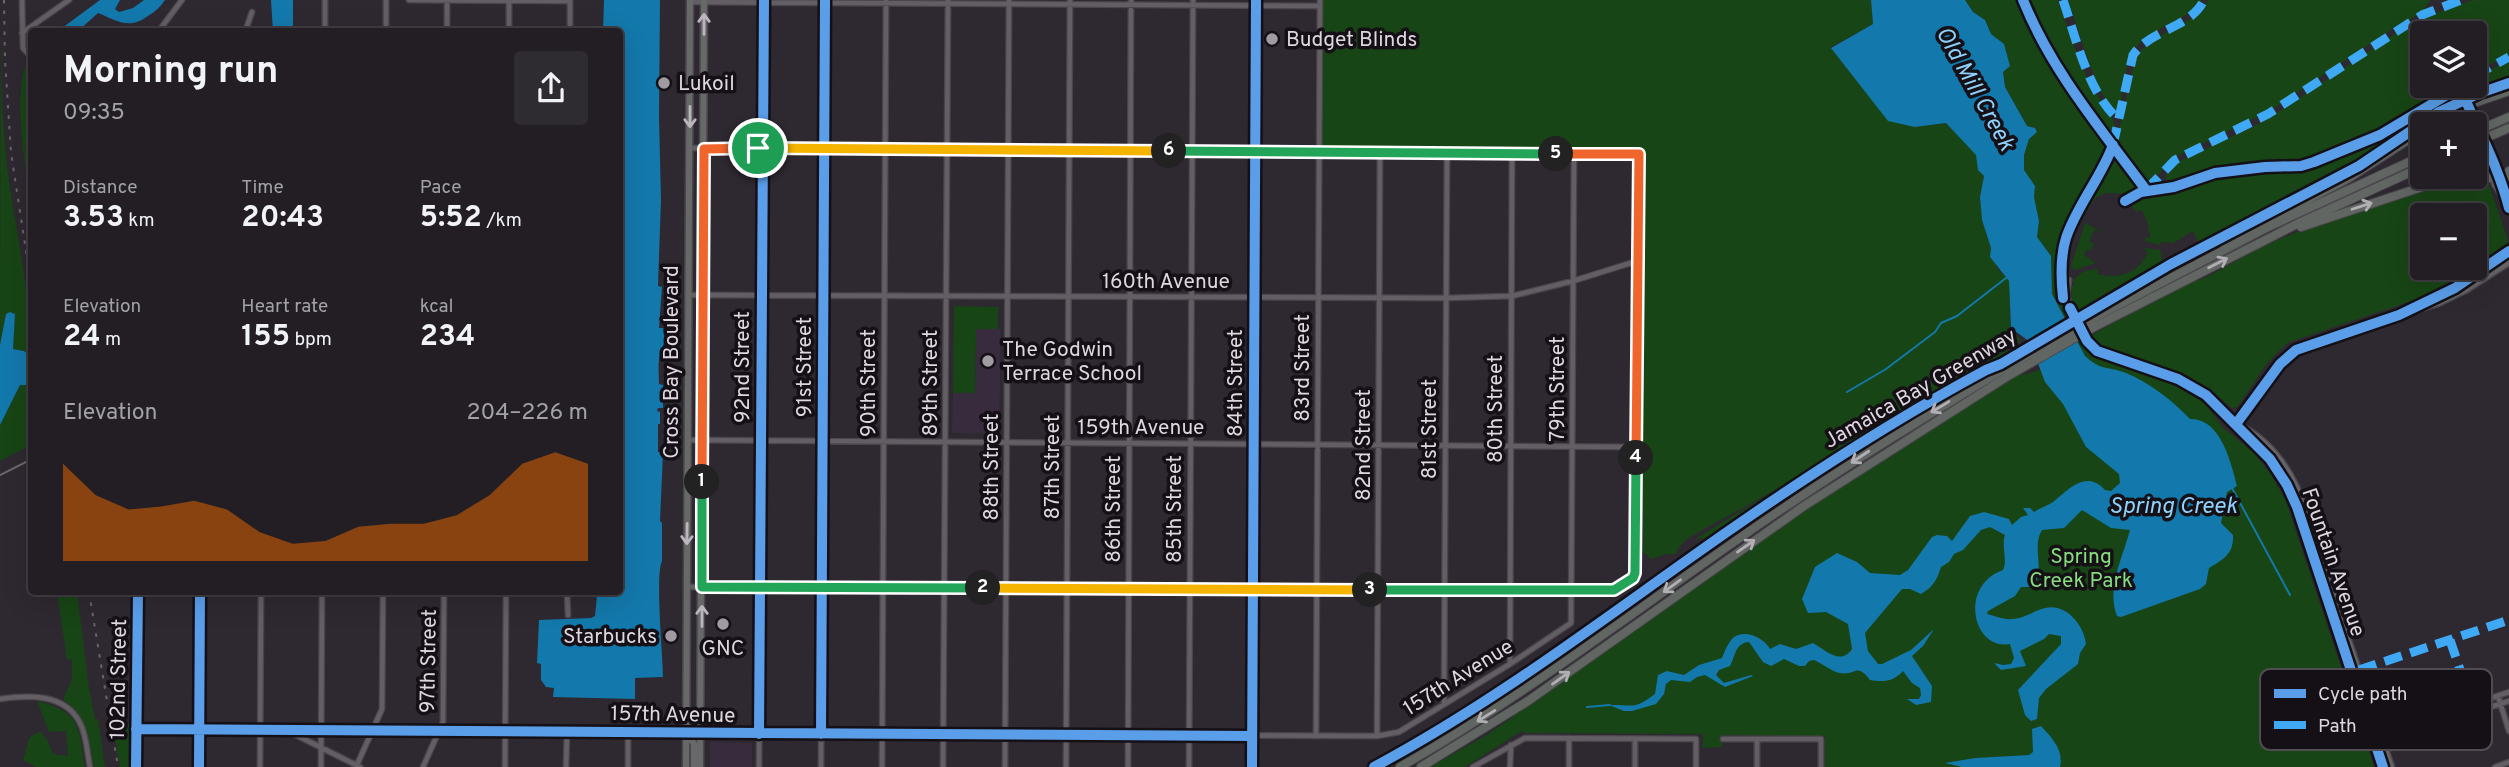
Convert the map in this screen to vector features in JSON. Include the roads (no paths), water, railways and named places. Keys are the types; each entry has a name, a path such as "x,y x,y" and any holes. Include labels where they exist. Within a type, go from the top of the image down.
{"highway":[{"path":"2455,112 2509,91"},
{"path":"2487,126 2509,117"},
{"path":"2487,137 2509,128"},
{"path":"2193,265 2235,237 2349,178 2410,139"},
{"path":"1400,767 1539,681 1735,541 1840,470 2193,265 2305,209 2410,161"},
{"path":"2506,190 2506,176 2509,171"},
{"path":"2094,322 2410,173"},
{"path":"2275,235 2446,179 2494,178"},
{"path":"1421,767 1528,701 1772,528 2006,372"}],"main road":[{"name":"Cross Bay Boulevard","path":"686,767 690,1"},
{"name":"Cross Bay Boulevard","path":"697,767 702,587 704,1"},
{"path":"2468,105 2496,163 2506,190 2508,206"},
{"path":"2490,155 2495,184 2508,206"},
{"path":"2399,315 2455,288 2509,251"},
{"path":"2236,424 2280,364 2292,353 2308,345 2431,306 2452,297 2509,262"},
{"name":"Fountain Avenue","path":"2236,424 2270,459 2292,496 2353,669"},
{"path":"687,734 694,744 697,767"},
{"name":"Fountain Avenue","path":"2383,750 2391,767"}],"street":[{"path":"22,0 23,48 28,54"},
{"path":"29,28 69,0"},
{"path":"161,28 182,0"},
{"path":"325,0 325,28"},
{"path":"386,0 386,28"},
{"path":"409,0 570,1 570,28"},
{"path":"447,0 447,28"},
{"path":"509,0 509,28"},
{"path":"690,1 1320,3"},
{"name":"92nd Street","path":"760,767 764,1"},
{"name":"91st Street","path":"821,767 825,1"},
{"name":"90th Street","path":"882,767 886,1"},
{"name":"89th Street","path":"943,767 948,2"},
{"name":"88th Street","path":"1005,767 1009,2"},
{"name":"87th Street","path":"1066,767 1070,2"},
{"name":"86th Street","path":"1128,767 1131,2"},
{"name":"85th Street","path":"1189,767 1193,2"},
{"name":"84th Street","path":"1252,767 1256,3"},
{"name":"83rd Street","path":"1316,736 1320,3"},
{"path":"246,28 252,12"},
{"path":"22,33 28,29"},
{"path":"686,587 1614,590 1634,575 1639,154 690,148"},
{"name":"82nd Street","path":"1377,736 1380,154"},
{"name":"81st Street","path":"1444,704 1447,154"},
{"name":"79th Street","path":"1571,623 1574,154"},
{"name":"80th Street","path":"1510,664 1512,155"},
{"name":"160th Avenue","path":"689,295 1255,298 1512,296 1637,261"},
{"name":"Fountain Avenue","path":"2068,280 2069,306 2092,348 2193,386 2236,424"},
{"name":"159th Avenue","path":"688,440 1636,447"},
{"name":"102nd Street","path":"135,767 138,595"},
{"path":"199,767 200,595"},
{"path":"260,767 261,595"},
{"path":"321,767 322,595"},
{"path":"288,731 358,766 382,709 383,595"},
{"name":"97th Street","path":"423,767 443,722 444,595"},
{"path":"505,767 506,595"},
{"path":"567,595 568,615"},
{"name":"157th Avenue","path":"136,729 1377,736 1399,732 1571,623"},
{"path":"2492,698 2509,692"},
{"path":"2498,696 2509,731"},
{"path":"0,699 40,697 67,708 82,726 90,767"},
{"path":"2492,706 2509,701"},
{"path":"566,767 567,732"},
{"path":"628,733 628,767"},
{"path":"1474,767 1525,738 1696,739 1696,767"},
{"path":"1569,738 1569,767"},
{"path":"1635,738 1635,767"},
{"path":"1723,739 1821,739 1821,767"},
{"path":"1757,739 1757,767"},
{"path":"1510,767 1511,745"},
{"path":"2495,767 2509,762"}],"water":[{"path":"100,0 120,0 115,9 119,12 133,8 144,0 165,0 153,13 135,23 123,23 98,13 81,28 62,28"},
{"path":"271,0 293,0 293,28 273,28"},
{"path":"604,0 660,0 661,200 658,286 662,287 659,328 663,328 664,338 659,366 659,384 663,385 663,408 658,408 657,411 660,412 658,452 663,453 660,521 662,561 659,582 663,677 635,678 635,699 553,697 554,688 546,687 541,680 541,664 537,663 539,620 591,618 595,616 595,595 623,595 623,28 603,28"},
{"path":"1871,0 1965,0 1973,12 1985,20 1991,34 2004,44 2010,66 2003,72 2005,87 2027,126 2035,128 2037,132 2029,139 2024,155 2024,170 2035,186 2034,197 2039,221 2037,237 2051,256 2052,294 2085,356 2100,366 2126,373 2144,382 2190,419 2210,426 2217,434 2228,454 2237,486 2227,492 2221,523 2233,535 2232,547 2223,559 2209,568 2206,584 2200,589 2121,617 2117,616 2114,605 2114,584 2130,530 2111,528 2082,510 2064,528 2042,530 2038,544 2037,580 2033,587 2021,587 2015,596 1987,614 2013,619 2045,608 2060,609 2078,623 2086,644 2080,653 2078,664 2046,689 2039,698 2037,719 2031,721 2025,715 2018,690 2061,644 2061,636 2049,634 2020,651 2026,666 2001,670 1994,663 2011,664 2014,658 2010,644 1997,643 1987,638 1976,616 1980,589 1989,578 2003,570 2004,566 2005,535 1990,527 1981,530 1963,550 1954,554 1949,562 1941,567 1934,583 1921,594 1902,589 1865,633 1868,651 1878,664 1882,664 1911,650 1934,629 1923,646 1912,656 1932,686 1931,702 1916,705 1907,699 1919,699 1920,688 1912,683 1903,671 1892,679 1880,681 1870,680 1859,671 1837,672 1814,660 1805,666 1799,666 1784,659 1771,666 1763,662 1749,642 1738,647 1730,666 1719,670 1716,675 1724,683 1753,676 1725,687 1705,675 1690,682 1671,680 1666,684 1664,694 1656,704 1624,711 1609,705 1633,706 1642,703 1655,694 1658,675 1667,671 1684,675 1699,665 1722,658 1730,641 1739,635 1754,636 1764,641 1770,649 1780,644 1796,649 1813,643 1833,655 1848,654 1852,649 1848,624 1826,612 1808,613 1802,599 1815,567 1837,553 1857,562 1870,573 1900,575 1908,570 1932,537 1947,536 1952,541 1970,516 1984,512 2009,519 2012,525 2028,515 2023,508 2030,508 2034,512 2084,481 2091,481 2111,491 2120,483 2119,474 2086,447 2063,404 2045,382 2030,342 2011,328 2009,281 1990,257 1991,248 1982,220 1980,197 1984,176 1978,170 1976,155 1946,123 1915,127 1888,121 1831,48 1873,24"},
{"path":"6,314 15,314 13,349 28,354 28,385 20,385 0,425 0,345"},
{"path":"2041,726 2059,750 2060,767 1962,767 1945,763 1975,758 2029,755 2033,752 2032,729"}],"waterway":[{"path":"1847,392 1886,369 1935,332 1941,323 1957,316 2006,278"},
{"name":"Spring Creek","path":"2232,488 2290,595"},
{"path":"1587,707 1610,705"}],"tram line":[{"path":"0,475 28,461"}],"railway":[{"path":"4,0 11,153 28,264"},
{"path":"89,595 118,767"}],"place":[{"name":"Budget Blinds","path":"1272,39"},
{"name":"Lukoil","path":"664,83"},
{"name":"The Godwin Terrace School","path":"988,361"},
{"name":"GNC","path":"723,624"},
{"name":"Starbucks","path":"671,636"}],"water label":[{"name":"Old Mill Creek","path":"1976,88"}],"park label":[{"name":"Spring Creek Park","path":"2081,568"}]}
